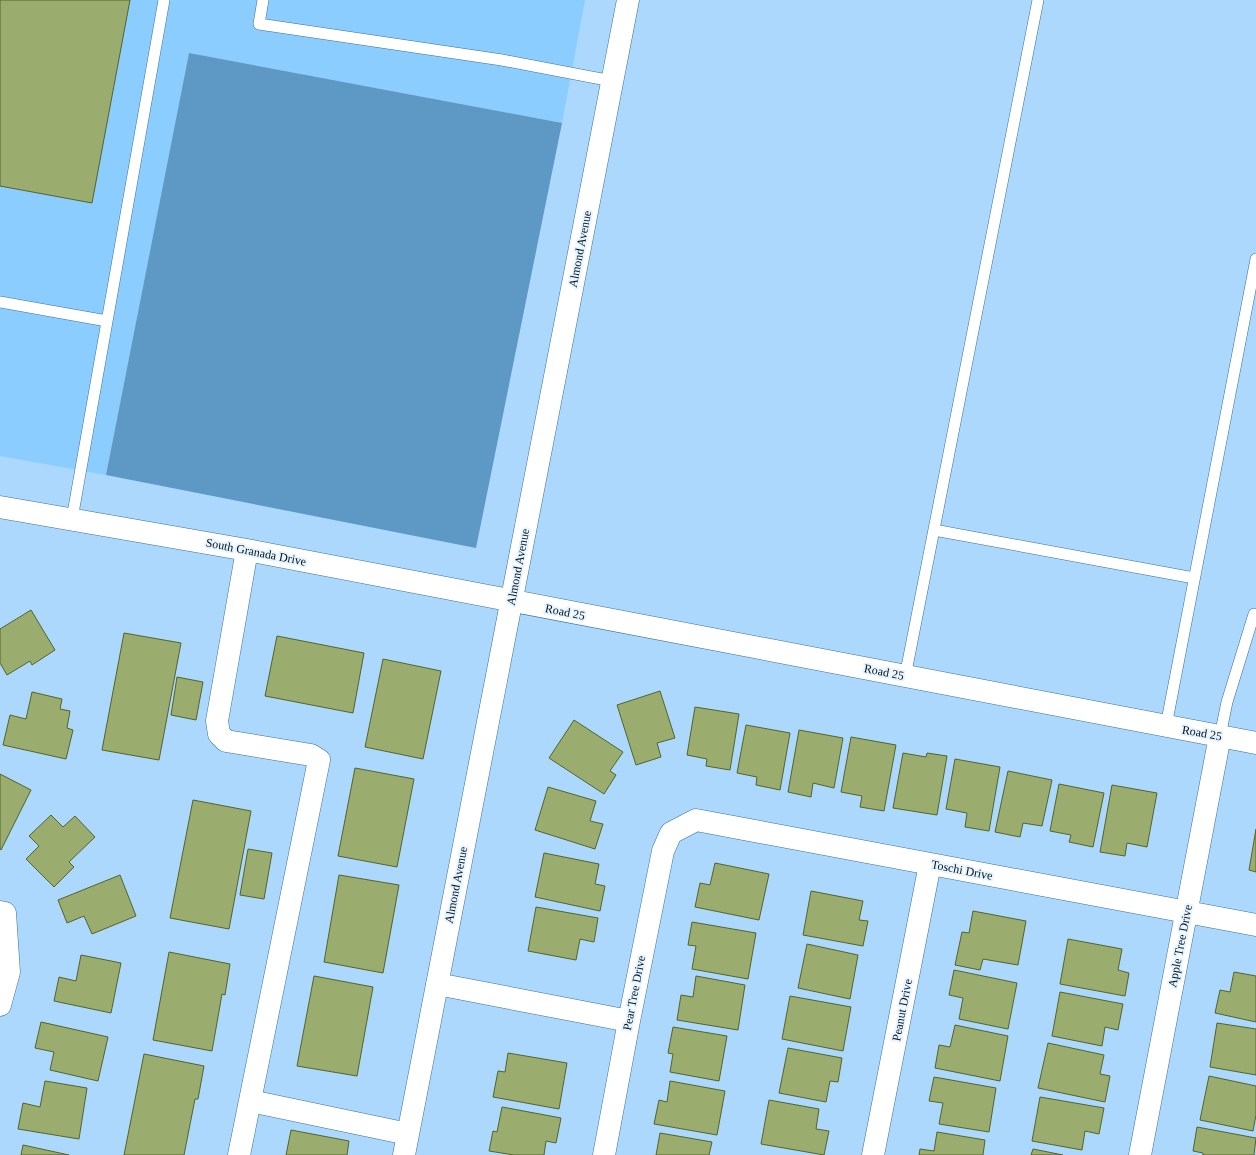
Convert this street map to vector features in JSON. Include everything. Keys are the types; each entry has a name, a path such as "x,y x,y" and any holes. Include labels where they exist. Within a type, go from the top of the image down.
{"street":[{"name":"Almond Avenue","path":"406,1145 628,0"},
{"name":"South Granada Drive","path":"0,507 247,550 511,601"},
{"path":"239,1155 319,760 311,755 226,741 219,734 217,721 247,550"},
{"name":"Road 25","path":"511,601 1256,743"},
{"name":"Apple Tree Drive","path":"1140,1155 1220,736"},
{"name":"Toschi Drive","path":"671,833 696,820 1256,925"},
{"name":"Pear Tree Drive","path":"604,1155 663,851 671,833"},
{"name":"Peanut Drive","path":"873,1155 930,864"},
{"path":"0,1005 9,972 3,913"},
{"path":"437,984 629,1021"},
{"path":"250,1101 406,1145"}],"lane":[{"path":"72,519 164,0"},
{"path":"263,0 259,24 502,60 612,81"},
{"path":"905,676 1038,0"},
{"path":"1166,726 1256,259"},
{"path":"0,302 107,321"},
{"path":"934,530 1194,578"},
{"path":"1220,736 1227,702 1254,614"}],"shaded area":[{"path":"0,0 585,0 562,123 189,53 106,475 0,456"},
{"path":"189,53 562,123 476,548 106,475"}],"building":[{"path":"0,0 130,0 92,203 0,186"},
{"path":"31,610 55,650 32,665 30,661 7,675 0,663 0,629"},
{"path":"124,633 181,643 159,760 102,750"},
{"path":"277,636 364,653 353,713 265,696"},
{"path":"383,659 441,671 423,759 365,747"},
{"path":"177,677 203,682 196,720 171,715"},
{"path":"660,691 675,738 657,743 661,757 636,765 617,705"},
{"path":"32,692 62,699 60,709 70,711 67,728 73,730 66,759 3,745 10,715 26,719"},
{"path":"695,707 739,714 730,770 706,766 707,759 687,755"},
{"path":"574,720 623,752 610,771 616,775 604,794 549,758"},
{"path":"746,725 790,733 780,790 756,785 757,777 737,773"},
{"path":"799,730 843,738 834,788 813,783 811,797 788,792"},
{"path":"851,737 896,745 884,811 860,807 862,796 841,792"},
{"path":"903,753 926,757 927,753 947,756 937,815 893,808"},
{"path":"955,759 1000,767 989,831 965,827 967,813 946,809"},
{"path":"355,768 414,779 397,867 338,856"},
{"path":"1008,771 1052,780 1042,826 1023,823 1020,837 995,832"},
{"path":"0,774 31,790 1,850 0,849"},
{"path":"1059,784 1104,793 1093,847 1069,842 1071,835 1050,831"},
{"path":"1112,785 1157,793 1147,847 1127,843 1125,856 1100,852"},
{"path":"548,787 596,801 590,821 603,824 595,849 535,830"},
{"path":"193,800 251,811 229,929 170,918"},
{"path":"51,815 63,827 75,816 95,837 69,862 74,867 54,887 26,859 39,846 29,836"},
{"path":"1256,829 1256,872 1249,870"},
{"path":"248,849 272,853 264,899 240,895"},
{"path":"544,853 599,864 595,884 605,886 600,911 535,897"},
{"path":"715,863 769,874 759,920 695,907 700,883 710,885"},
{"path":"120,875 136,916 92,934 84,916 67,923 58,900"},
{"path":"339,875 399,885 383,973 324,962"},
{"path":"811,891 863,901 859,920 868,921 863,946 803,935"},
{"path":"536,907 598,918 594,942 580,939 576,960 528,951"},
{"path":"973,911 1026,921 1018,965 983,959 980,970 955,965 962,932 969,933"},
{"path":"692,922 756,933 748,979 692,969 696,946 688,945"},
{"path":"1068,939 1122,949 1118,970 1129,973 1125,996 1060,984"},
{"path":"807,944 858,955 850,999 798,988"},
{"path":"169,952 230,964 225,995 222,994 212,1051 153,1040"},
{"path":"81,955 121,963 111,1013 54,1001 59,977 76,981"},
{"path":"954,970 1017,983 1008,1029 959,1019 963,998 949,995"},
{"path":"1234,972 1256,976 1256,1022 1215,1013 1220,990 1230,992"},
{"path":"314,976 373,987 357,1076 297,1066"},
{"path":"696,976 745,985 738,1030 677,1020 681,995 693,997"},
{"path":"1060,992 1123,1004 1118,1030 1105,1027 1102,1046 1052,1036"},
{"path":"790,996 851,1007 843,1051 782,1039"},
{"path":"41,1022 108,1037 98,1081 50,1070 54,1052 35,1048"},
{"path":"1217,1023 1256,1029 1256,1075 1210,1067"},
{"path":"955,1025 1008,1036 1000,1081 935,1068 939,1045 950,1047"},
{"path":"673,1027 727,1036 719,1081 670,1072 673,1054 668,1053"},
{"path":"1048,1043 1104,1055 1100,1074 1110,1076 1105,1102 1038,1088"},
{"path":"788,1048 842,1058 838,1082 830,1081 826,1102 779,1093"},
{"path":"508,1053 567,1063 559,1109 493,1097 498,1071 505,1072"},
{"path":"144,1054 204,1066 198,1099 195,1099 184,1155 124,1155"},
{"path":"1209,1076 1256,1086 1256,1115 1253,1131 1200,1120"},
{"path":"934,1077 996,1088 989,1132 939,1124 943,1103 929,1101"},
{"path":"45,1081 87,1088 79,1139 18,1129 23,1103 40,1107"},
{"path":"670,1081 725,1091 717,1135 654,1124 659,1100 667,1102"},
{"path":"1040,1097 1104,1108 1099,1134 1085,1131 1082,1150 1032,1141"},
{"path":"769,1100 819,1109 816,1129 829,1131 824,1155 761,1144"},
{"path":"502,1107 561,1118 556,1143 546,1141 544,1155 514,1155 489,1151 493,1131 497,1132"},
{"path":"1197,1127 1256,1138 1254,1155 1203,1155 1203,1153 1193,1151"},
{"path":"291,1130 349,1141 347,1155 286,1155"},
{"path":"937,1132 985,1140 983,1155 919,1155 920,1149 934,1151"},
{"path":"660,1133 712,1142 709,1155 656,1155"},
{"path":"23,1145 69,1155 21,1155"},
{"path":"1033,1149 1063,1155 1031,1155"}]}
